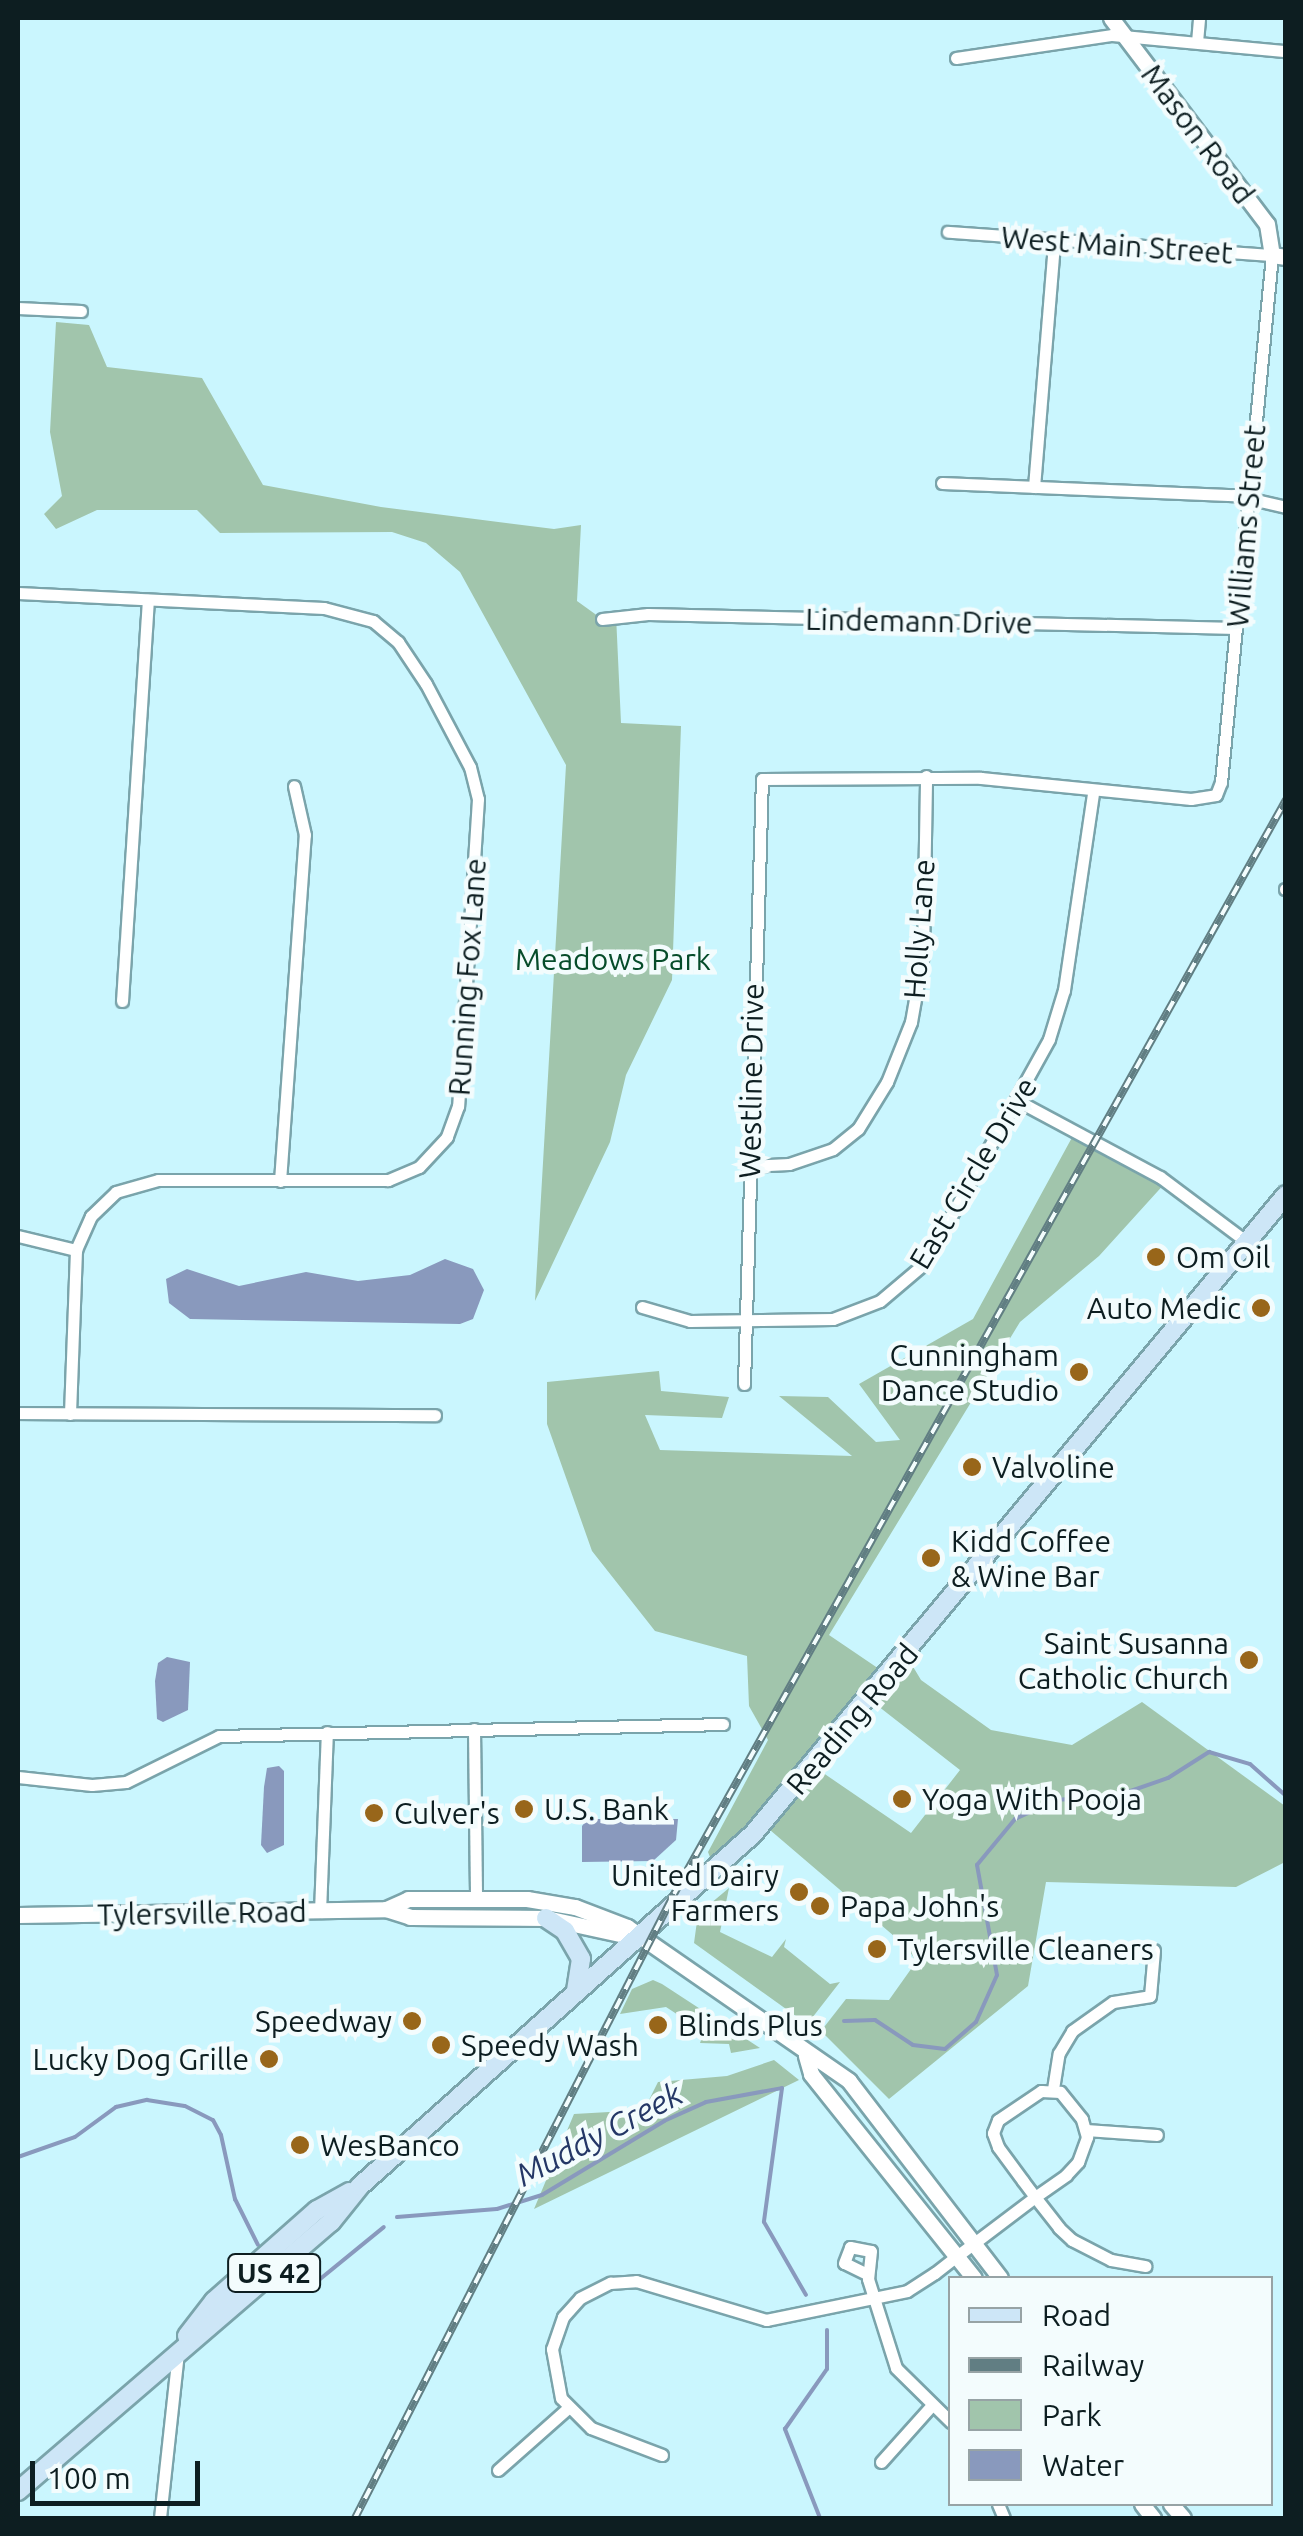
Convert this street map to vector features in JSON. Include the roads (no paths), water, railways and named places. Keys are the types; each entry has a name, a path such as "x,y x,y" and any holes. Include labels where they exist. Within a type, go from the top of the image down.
{"main road":[{"name":"Mason Road","path":"1111,18 1266,224 1279,256"},
{"name":"Reading Road","path":"18,2491 178,2349 291,2258 360,2186 574,1997 784,1800 1286,1195"},
{"name":"Tylersville Road","path":"386,1909 408,1899 476,1898 575,1907 611,1918 806,2056 832,2065 862,2096 998,2276"},
{"name":"Tylersville Road","path":"18,1915 386,1909 410,1917 546,1918 638,1938"},
{"path":"546,1918 565,1931 582,1959 574,1997"},
{"name":"Tylersville Road","path":"806,2056 811,2074 972,2276"}],"street":[{"path":"1197,42 1198,18"},
{"path":"956,58 1124,35 1286,51"},
{"name":"West Main Street","path":"948,232 1279,256"},
{"path":"1034,487 1054,242"},
{"name":"Williams Street","path":"1093,793 1216,795 1279,256"},
{"path":"18,308 81,311"},
{"path":"942,483 1250,499 1286,507"},
{"name":"Running Fox Lane","path":"18,594 324,608 373,621 408,656 476,783 458,1106 447,1137 419,1167 388,1180 132,1185 102,1203 76,1250 70,1414"},
{"path":"122,1001 148,600"},
{"name":"Lindemann Drive","path":"602,618 648,614 1236,628"},
{"path":"926,776 1014,780 1093,793"},
{"name":"Westline Drive","path":"744,1384 762,779 926,776"},
{"name":"Holly Lane","path":"748,1166 789,1164 833,1149 858,1129 888,1082 911,1022 924,954 926,776"},
{"path":"280,1181 304,835 294,786"},
{"name":"East Circle Drive","path":"642,1307 673,1319 833,1319 895,1292 935,1250 1018,1101 1062,998 1093,793"},
{"path":"1018,1101 1168,1181 1248,1242"},
{"path":"18,1236 76,1250"},
{"path":"18,1413 435,1415"},
{"path":"18,1777 109,1785 142,1776 204,1740 320,1732 722,1724"},
{"path":"474,1729 476,1898"},
{"path":"320,1732 320,1912"},
{"path":"1053,2089 1060,2053 1072,2031 1113,2002 1150,1996 1154,1950"},
{"path":"662,2455 598,2432 568,2408 552,2374 556,2332 580,2298 610,2283 644,2282 766,2320 874,2302 907,2292 1078,2162 1086,2130 1067,2098 1053,2089"},
{"path":"1053,2089 1027,2100 993,2128 998,2146 1035,2198 1086,2250 1145,2266"},
{"path":"1086,2130 1157,2135"},
{"path":"867,2274 892,2360 948,2420"},
{"path":"160,2518 178,2349"},
{"path":"880,2462 932,2405"},
{"path":"498,2470 568,2408"}],"water":[{"path":"445,1259 473,1269 484,1290 473,1319 460,1324 190,1319 169,1303 166,1279 187,1269 239,1286 306,1272 358,1281 410,1275"},
{"path":"167,1657 190,1662 188,1710 163,1722 157,1719 155,1681 158,1663"},
{"path":"279,1766 284,1771 284,1845 267,1853 261,1845 264,1787 267,1768"},
{"path":"588,1819 678,1819 676,1840 653,1861 582,1862 582,1826"}],"waterway":[{"name":"Muddy Creek","path":"844,2021 875,2020 913,2045 945,2049 976,2022 997,1975 977,1865 1015,1819 1056,1800 1119,1795 1168,1778 1209,1752 1250,1764 1286,1796"},
{"name":"Muddy Creek","path":"397,2217 497,2209 542,2195 664,2121 706,2102 782,2088 764,2222 806,2295"},
{"name":"Muddy Creek","path":"18,2157 75,2137 116,2107 147,2100 185,2106 213,2120 221,2135 235,2199 258,2245"},
{"name":"Muddy Creek","path":"293,2281 314,2284 384,2227"},
{"name":"Muddy Creek","path":"820,2518 785,2429 827,2369 827,2330"}],"railway":[{"path":"355,2518 674,1894 1286,800"}],"place":[{"name":"Om Oil","path":"1156,1257"},
{"name":"Auto Medic","path":"1261,1308"},
{"name":"Cunningham Dance Studio","path":"1079,1372"},
{"name":"Valvoline","path":"972,1467"},
{"name":"Kidd Coffee & Wine Bar","path":"931,1558"},
{"name":"Saint Susanna Catholic Church","path":"1249,1660"},
{"name":"Yoga With Pooja","path":"902,1799"},
{"name":"U.S. Bank","path":"524,1809"},
{"name":"Culver's","path":"374,1813"},
{"name":"United Dairy Farmers","path":"799,1892"},
{"name":"Papa John's","path":"820,1906"},
{"name":"Tylersville Cleaners","path":"877,1949"},
{"name":"Speedway","path":"412,2021"},
{"name":"Blinds Plus","path":"658,2025"},
{"name":"Speedy Wash","path":"441,2045"},
{"name":"Lucky Dog Grille","path":"269,2059"},
{"name":"WesBanco","path":"300,2145"}],"park label":[{"name":"Meadows Park","path":"613,959"}]}
